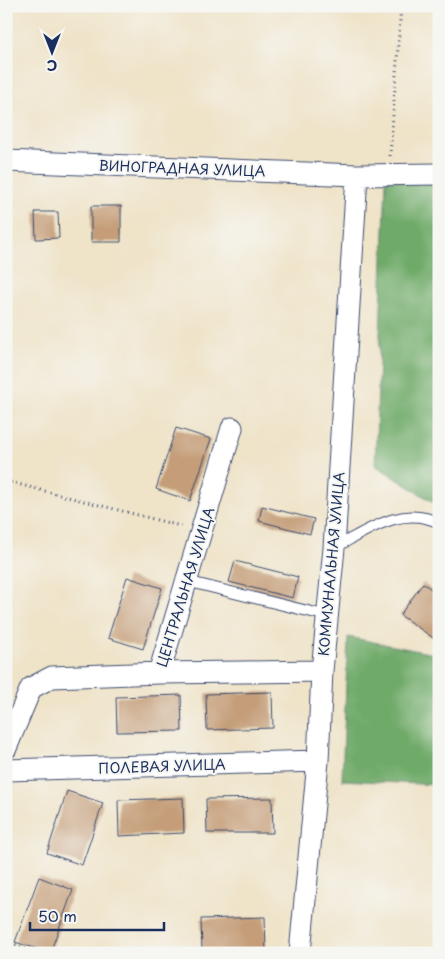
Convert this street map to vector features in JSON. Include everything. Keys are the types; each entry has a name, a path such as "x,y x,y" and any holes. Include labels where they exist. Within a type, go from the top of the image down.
{"street":[{"name":"ВИНОГРАДНАЯ УЛИЦА","path":"6,161 357,174 439,174"},
{"name":"КОММУНАЛЬНАЯ УЛИЦА","path":"300,953 318,762 322,671 334,548 357,174"},
{"name":"ЦЕНТРАЛЬНАЯ УЛИЦА","path":"6,748 30,688 52,677 159,673 232,428"},
{"path":"159,673 322,671"},
{"name":"ПОЛЕВАЯ УЛИЦА","path":"6,770 318,762"}],"lane":[{"path":"334,548 400,517 413,515 428,517 439,522"},
{"path":"186,581 328,616"}],"path":[{"path":"388,174 401,6"},
{"path":"6,481 201,532"},
{"path":"6,941 38,953"}],"green space":[{"path":"386,180 439,181 439,506 375,465"},
{"path":"348,637 439,655 439,785 342,780"}],"building":[{"path":"91,206 121,206 121,242 91,242"},
{"path":"35,212 58,212 59,238 36,239"},
{"path":"176,428 211,439 190,501 156,489"},
{"path":"262,506 314,519 310,534 259,521"},
{"path":"235,561 298,577 293,598 229,582"},
{"path":"127,577 162,588 143,649 108,638"},
{"path":"423,583 439,595 439,642 400,615"},
{"path":"272,692 273,728 207,730 206,694"},
{"path":"181,695 182,731 117,732 116,697"},
{"path":"67,791 103,803 82,865 47,853"},
{"path":"183,798 184,833 119,836 118,800"},
{"path":"272,798 273,833 207,833 206,799"},
{"path":"39,877 73,890 50,953 15,942"},
{"path":"265,917 266,952 202,953 201,919"},
{"path":"151,949 151,953 90,953 90,951"}]}
